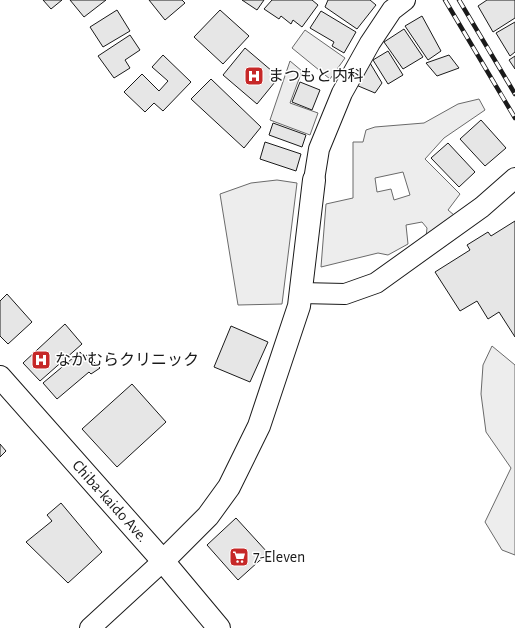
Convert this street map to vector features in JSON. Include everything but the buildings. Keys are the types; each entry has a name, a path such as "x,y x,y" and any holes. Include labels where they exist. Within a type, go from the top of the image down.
{"main road":[{"path":"163,561 208,516 229,487 259,426 289,337 301,293 314,180"},
{"name":"Chiba-kaido Ave.","path":"0,376 163,561 219,628"}],"street":[{"path":"314,180 319,149 342,93 370,43 392,10 405,0"},
{"path":"301,293 345,294 376,283 482,208 515,178"},
{"path":"90,628 163,561"}],"shaded area":[{"path":"305,30 345,58 330,79 292,48"},
{"path":"290,61 302,71 290,103 318,113 310,135 270,120"},
{"path":"479,99 485,110 444,138 425,159 460,194 448,210 454,215 426,237 427,228 422,222 406,225 408,244 388,255 378,253 321,267 326,204 353,198 353,142 363,142 366,130 375,127 424,123 458,104","holes":["403,172 410,195 394,200 391,189 377,192 375,178"]},
{"path":"277,180 297,183 282,304 238,305 220,194 251,183"},
{"path":"492,346 515,365 515,555 502,550 485,522 511,468 486,432 481,394 483,365"}],"railway":[{"path":"445,0 515,118"},
{"path":"459,0 515,94"}],"place":[{"name":"まつもと内科","path":"254,76"},
{"name":"なかむらクリニック","path":"41,360"},
{"name":"7-Eleven","path":"239,557"}]}
